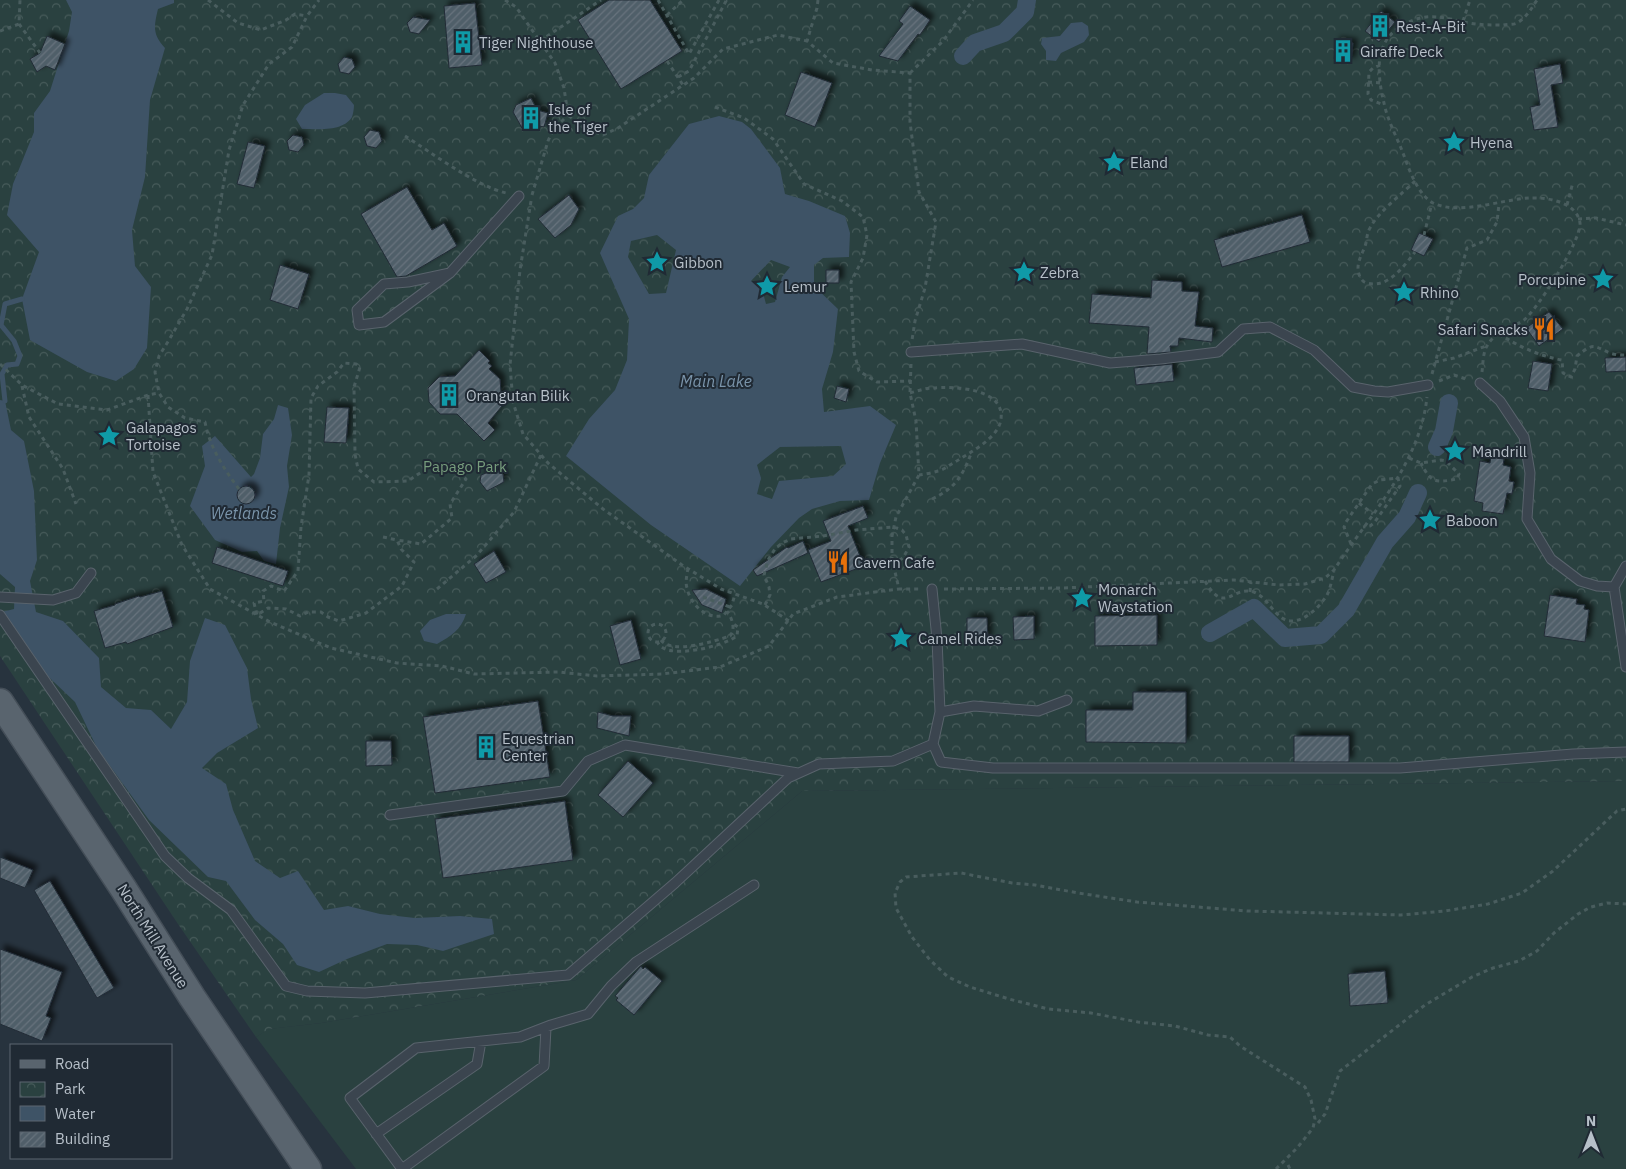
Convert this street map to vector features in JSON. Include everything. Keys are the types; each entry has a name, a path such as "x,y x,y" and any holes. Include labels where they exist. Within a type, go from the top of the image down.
{"main road":[{"name":"North Mill Avenue","path":"0,702 123,888 192,997 308,1169"}],"lane":[{"path":"450,273 408,282 384,284 357,310 358,325 384,322 450,273 519,196"},
{"path":"911,352 1022,344 1110,363 1218,352 1243,329 1270,327 1314,350 1353,386 1388,392 1428,385"},
{"path":"1480,383 1500,401 1524,437 1530,473 1527,519 1551,558 1580,581 1597,586 1614,587"},
{"path":"1626,566 1614,587 1626,667"},
{"path":"5,597 53,600 76,593 91,573"},
{"path":"932,589 937,639 940,712 932,744 941,762 993,768 1400,768 1573,754 1626,752"},
{"path":"0,615 165,856 188,878 231,910 286,986 307,990 365,993 568,975 675,882 788,778 819,764 893,761 932,744"},
{"path":"940,712 974,706 1038,711 1067,700"},
{"path":"390,815 563,791 588,761 626,745 799,773"},
{"path":"546,1028 544,1066 402,1169 350,1098 416,1048 520,1037 546,1028 588,1014 611,986 636,962 754,885"},
{"path":"376,1134 477,1064 482,1041"}],"path":[{"path":"20,0 19,24 40,53"},
{"path":"208,0 238,23 262,30 295,14 307,16"},
{"path":"239,489 223,468 207,436 204,422 185,418 168,407 159,393 155,372 158,356 186,309 212,255 228,150 242,105 269,64 292,47 307,16 319,0"},
{"path":"505,0 516,7 556,62 564,88 568,115 585,129 603,135 618,128 694,78 723,50 778,35 806,40 833,62 872,70 910,73"},
{"path":"540,41 601,0"},
{"path":"658,0 689,54 719,0"},
{"path":"666,15 683,0"},
{"path":"678,77 689,72 726,1 724,0"},
{"path":"806,40 818,0"},
{"path":"899,589 892,558 892,536 896,517 919,475 916,421 910,393 911,352 915,321 925,288 936,222 918,192 910,122 910,73 943,40 973,0"},
{"path":"1463,21 1470,0"},
{"path":"1435,362 1454,358 1487,346 1499,333 1525,319 1550,287 1579,234 1580,223 1576,212 1567,206 1549,200 1531,198 1499,204 1464,207 1448,207 1432,203 1422,194 1415,181 1384,105 1380,65 1382,47 1388,37 1415,19 1431,16 1492,25 1516,24 1527,16 1536,0"},
{"path":"0,31 19,24"},
{"path":"666,61 683,85"},
{"path":"1380,65 1370,70 1368,82 1369,98 1384,105"},
{"path":"1368,82 1381,83"},
{"path":"715,107 744,118 773,139 804,184 842,201 863,217 867,235 862,258 851,282 854,352 859,371 878,382 911,381"},
{"path":"568,115 553,130 548,141 531,198 520,270 510,365 513,402 522,434 548,463 603,509 721,589 765,605 788,621"},
{"path":"405,136 496,191 531,198"},
{"path":"1415,181 1370,228 1359,259 1359,275 1363,282 1368,284 1379,284 1389,280 1415,252"},
{"path":"1567,206 1573,182"},
{"path":"1424,235 1432,203"},
{"path":"148,396 153,472 182,545 210,589 257,615 332,648 397,663 442,666 474,674 558,672 598,676 662,674 720,666 769,646 793,614 837,597 899,589 1063,588 1234,580 1279,585 1305,584 1325,578 1334,570 1398,478 1409,458 1425,414 1428,385 1467,248 1487,240 1497,222 1499,204"},
{"path":"1578,219 1596,218 1626,225"},
{"path":"1499,333 1522,347 1548,358 1562,360 1563,373 1571,377 1578,356 1587,348 1598,346 1611,354 1626,355"},
{"path":"1428,385 1454,375 1480,383 1487,346"},
{"path":"257,615 254,603 264,601 263,591 271,586 284,591 298,571 301,527 309,475 311,398 318,386 337,372 344,363 356,364 360,367 354,387 355,454 358,469 374,482 408,481 432,465 449,464 466,479 450,504 452,518 421,544 383,537"},
{"path":"0,364 22,385 58,404 107,410 159,393"},
{"path":"22,385 29,417 63,470 76,504"},
{"path":"910,393 934,387 978,391 991,397 998,404 1001,412 1001,421 997,428 982,445 939,471 919,475"},
{"path":"932,499 943,494 958,481 965,470 972,451"},
{"path":"437,589 476,556 514,512 540,455"},
{"path":"1409,458 1421,463 1436,460 1446,461 1459,474 1457,479 1440,482 1433,480 1426,473 1421,463"},
{"path":"1351,544 1344,527 1359,503 1375,482 1398,478"},
{"path":"1363,527 1374,523 1400,486 1398,478"},
{"path":"1359,503 1373,514"},
{"path":"765,605 770,591 764,575 768,560 775,549 791,539 894,527 902,530 906,535 909,547 903,558 893,564"},
{"path":"257,615 268,608 286,609 300,616 308,612 321,612 339,621 366,612 402,586 414,562 401,549 396,540"},
{"path":"688,568 686,584 688,594 700,611 713,616 720,616 730,607 735,594"},
{"path":"1205,581 1218,598 1254,592 1282,619 1294,622 1302,619 1322,601 1328,593 1334,570"},
{"path":"1250,592 1251,582"},
{"path":"703,597 730,607"},
{"path":"659,641 665,634 665,630 660,624 656,624 650,628 648,634 653,640 668,646 697,645 730,636 736,628 727,611"},
{"path":"1276,1169 1297,1148 1313,1128 1315,1119 1311,1100 1305,1087 1230,1037 1208,1035 1175,1026 1138,1022 1091,1013 1048,1009 1009,1000 970,987 948,977 930,960 912,936 896,908 895,893 900,882 906,877 961,873 1012,883 1137,902 1247,912 1401,915 1445,912 1488,904 1522,893 1553,871 1617,811 1626,809"},
{"path":"1318,1123 1325,1114 1340,1071 1425,1005 1472,978 1494,968 1519,961 1537,951 1578,914 1592,907 1607,903 1626,904"}],"green space":[{"name":"Papago Park","path":"0,0 1626,0 1626,781 802,791 576,980 321,1023 269,1029 256,1037 178,924 0,656"},
{"path":"1626,781 1626,1169 356,1169 256,1037 268,1029 321,1023 576,980 802,791"}],"water":[{"path":"66,0 174,0 174,3 158,9 155,30 165,48 150,100 145,177 132,230 135,266 151,287 147,348 134,369 116,381 87,372 30,340 22,299 39,252 7,215 13,184 34,132 34,113 50,91 69,31 72,12"},
{"path":"1082,22 1088,26 1089,35 1084,42 1061,53 1056,61 1046,60 1046,51 1041,44 1042,38 1060,36 1071,23"},
{"path":"324,93 346,95 354,105 352,117 348,122 336,127 302,129 296,119 305,105"},
{"name":"Main Lake","path":"719,116 742,122 751,129 780,168 785,194 809,201 845,216 850,233 849,257 823,258 814,265 814,286 838,309 833,352 822,389 824,412 870,406 896,425 880,463 869,500 840,501 812,509 799,518 771,547 740,586 651,525 566,456 589,419 615,390 627,360 629,319 600,253 618,216 633,209 644,198 649,175 689,124","holes":["657,235 676,250 666,293 649,294 628,257 631,241","771,260 790,267 782,277 775,302 766,304 762,289 751,281","841,446 846,464 833,476 779,481 772,499 757,494 761,478 757,465 780,447"]},
{"path":"0,400 5,401 11,430 24,441 34,491 37,560 30,581 36,612 63,621 99,658 101,687 126,708 151,710 171,729 187,702 190,661 205,618 225,625 247,668 251,699 258,728 217,753 202,768 226,784 233,810 255,861 280,878 298,871 324,910 348,906 380,914 415,918 460,916 492,919 494,934 443,951 417,945 387,944 319,972 297,965 283,944 255,920 226,881 208,877 149,820 97,748 75,702 36,665 2,612 14,609 15,587 0,574"},
{"name":"Wetlands","path":"278,405 288,408 292,435 287,466 289,487 280,528 276,564 264,561 257,551 242,552 215,540 190,506 205,466 202,446 215,436 251,477 260,458 263,434 274,419"},
{"path":"446,614 466,614 455,632 447,638 437,644 424,641 420,631 430,620"}],"building":[{"path":"609,0 650,0 682,51 621,89 578,20"},
{"name":"Tiger Nighthouse","path":"475,3 482,65 449,68 444,6"},
{"path":"910,6 930,20 898,61 879,56 903,24 899,21"},
{"name":"Rest-A-Bit","path":"1381,11 1395,22 1379,42 1365,31"},
{"path":"413,17 430,20 419,34 410,32 407,23"},
{"path":"47,36 65,44 55,70 46,66 37,72 30,59 40,53"},
{"name":"Giraffe Deck","path":"1336,41 1353,43 1351,62 1334,59"},
{"path":"344,57 352,59 355,67 349,74 340,72 338,64"},
{"path":"1560,64 1563,83 1551,85 1558,127 1534,130 1530,107 1540,105 1534,69"},
{"path":"801,72 832,83 815,127 785,115"},
{"name":"Isle of the Tiger","path":"531,98 537,110 548,113 544,127 531,124 522,128 513,112 516,105"},
{"path":"370,130 379,132 382,141 376,148 367,146 364,137"},
{"path":"293,135 302,137 304,145 298,152 289,150 287,141"},
{"path":"248,142 265,146 254,188 237,184"},
{"path":"407,187 432,230 444,223 457,246 406,276 397,277 361,214"},
{"path":"569,195 579,209 571,225 555,238 538,219"},
{"path":"1302,215 1310,242 1222,267 1214,240"},
{"path":"1419,233 1433,239 1424,256 1411,250"},
{"path":"280,265 309,274 298,309 270,300"},
{"path":"826,270 839,270 839,283 826,283"},
{"path":"1152,280 1182,282 1182,291 1199,292 1195,326 1213,328 1212,342 1179,338 1178,346 1170,346 1171,352 1147,354 1149,327 1089,323 1092,294 1151,298"},
{"path":"1549,312 1563,329 1539,346 1526,328"},
{"name":"Orangutan Bilik","path":"479,350 490,361 488,363 492,366 489,369 500,379 502,406 488,423 495,430 484,441 457,414 440,414 429,402 428,388 439,377 455,376"},
{"path":"1626,357 1626,371 1606,372 1605,358"},
{"path":"1533,361 1552,364 1548,391 1528,388"},
{"path":"1172,364 1174,381 1136,385 1134,368"},
{"path":"837,386 849,389 846,402 834,398"},
{"path":"327,407 349,408 346,443 324,442"},
{"path":"1491,457 1504,459 1503,465 1511,467 1509,481 1514,482 1512,494 1507,493 1503,514 1482,511 1483,503 1474,501 1480,461 1490,463"},
{"path":"496,469 503,474 504,482 487,491 480,482 481,475"},
{"path":"246,486 252,489 255,495 252,501 246,504 240,501 237,495 240,489"},
{"path":"863,506 868,518 848,526 864,566 821,582 808,550 831,541 823,521"},
{"path":"803,541 808,553 757,576 753,570 787,547"},
{"path":"217,547 288,571 283,586 212,563"},
{"path":"494,551 506,572 486,583 474,564"},
{"path":"706,589 726,599 722,613 702,605 692,590"},
{"path":"162,591 173,627 127,644 126,642 105,648 94,611 139,596"},
{"path":"1550,595 1577,599 1576,604 1585,605 1584,609 1589,610 1585,642 1544,636"},
{"path":"1157,615 1157,645 1095,646 1095,616"},
{"path":"1034,616 1034,639 1014,640 1013,617"},
{"path":"967,618 987,618 988,640 967,641"},
{"path":"631,620 641,659 620,665 610,626"},
{"path":"1133,692 1186,692 1186,743 1086,742 1086,710 1133,710"},
{"name":"Equestrian Center","path":"538,701 550,777 435,793 423,717"},
{"path":"598,712 613,716 631,716 629,736 597,728"},
{"path":"1294,736 1349,736 1349,762 1294,762"},
{"path":"366,741 391,741 392,765 366,766"},
{"path":"628,761 653,783 623,817 598,795"},
{"path":"565,801 573,860 443,878 435,819"},
{"path":"0,857 33,870 25,888 0,878"},
{"path":"50,881 114,988 97,998 34,890"},
{"path":"0,949 62,972 46,1016 51,1018 42,1041 0,1024"},
{"path":"641,966 643,969 645,967 662,981 634,1015 616,1000 618,998 615,996"},
{"path":"1385,971 1388,1003 1350,1006 1348,974"}],"waterway":[{"path":"963,56 975,43 1004,33 1025,12 1027,0"},
{"path":"5,401 2,374 7,365 17,364 20,356 14,341 1,325 5,304 22,299"},
{"path":"1437,447 1444,431 1449,403"},
{"path":"1210,633 1254,608 1285,638 1321,635 1346,610 1385,542 1407,517 1418,493"}],"place":[{"name":"Rest-A-Bit","path":"1380,26"},
{"name":"Tiger Nighthouse","path":"463,42"},
{"name":"Giraffe Deck","path":"1343,51"},
{"name":"Isle of the Tiger","path":"531,118"},
{"name":"Hyena","path":"1454,142"},
{"name":"Eland","path":"1114,162"},
{"name":"Gibbon","path":"657,262"},
{"name":"Zebra","path":"1024,272"},
{"name":"Porcupine","path":"1603,279"},
{"name":"Lemur","path":"767,286"},
{"name":"Rhino","path":"1404,292"},
{"name":"Safari Snacks","path":"1544,329"},
{"name":"Orangutan Bilik","path":"449,395"},
{"name":"Galapagos Tortoise","path":"109,436"},
{"name":"Mandrill","path":"1455,451"},
{"name":"Baboon","path":"1430,520"},
{"name":"Cavern Cafe","path":"838,562"},
{"name":"Monarch Waystation","path":"1082,598"},
{"name":"Camel Rides","path":"901,638"},
{"name":"Equestrian Center","path":"486,747"}]}
